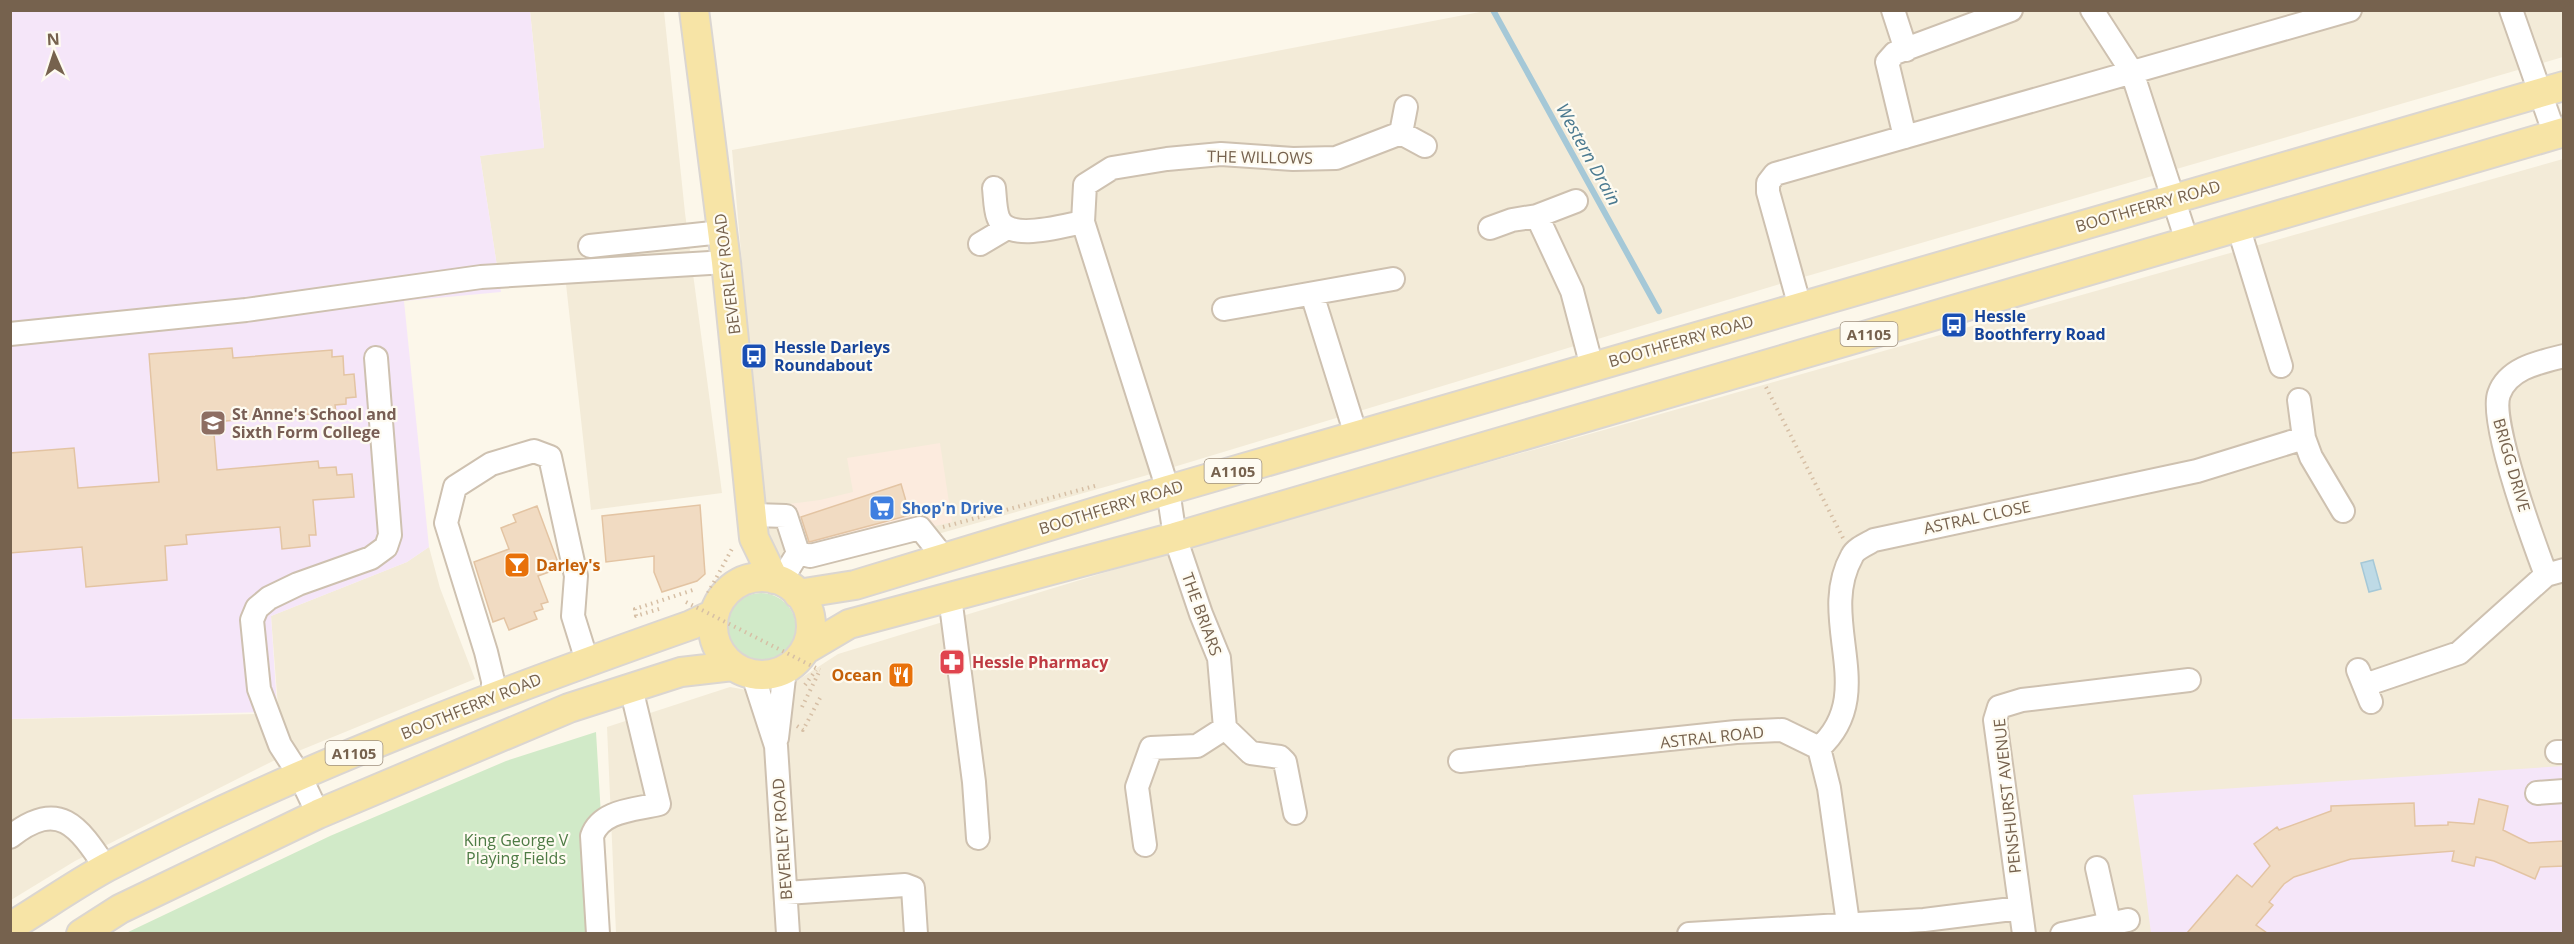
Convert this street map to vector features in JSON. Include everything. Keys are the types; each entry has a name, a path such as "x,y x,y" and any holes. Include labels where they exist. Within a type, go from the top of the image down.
{"main road":[{"name":"BEVERLEY ROAD","path":"694,10 726,262 753,527 739,583"},
{"name":"BOOTHFERRY ROAD","path":"784,585 855,585 1356,435 2551,90"},
{"name":"A1105","path":"803,663 849,624 1176,537 2559,134"},
{"name":"BEVERLEY ROAD","path":"753,527 784,585"},
{"path":"750,578 784,585 807,606 811,621 810,636 803,663 770,674 743,670 723,656 712,629 714,614 719,601 739,583 750,578"},
{"name":"BOOTHFERRY ROAD","path":"10,927 106,868 300,776 493,696 691,625 714,614"},
{"name":"A1105","path":"81,933 120,909 318,814 569,708 681,672 743,670"}],"street":[{"path":"1893,10 1906,50"},
{"path":"1905,137 1887,62 1895,53 2011,10"},
{"path":"2092,10 2132,72 2187,241"},
{"path":"1800,307 1768,183 1775,174 2350,10"},
{"path":"2511,10 2551,90 2559,134"},
{"path":"1406,107 1401,133 1425,146"},
{"name":"THE WILLOWS","path":"1168,490 1083,222 1086,185 1112,168 1221,154 1293,159 1336,158 1401,133"},
{"path":"994,189 999,219 1007,228 1020,233 1083,222"},
{"path":"1490,228 1512,220 1536,216 1576,201"},
{"path":"1536,216 1572,291 1592,367"},
{"path":"2238,226 2281,366"},
{"path":"980,244 1007,228"},
{"path":"590,246 722,232"},
{"path":"10,334 246,310 481,277 726,262"},
{"path":"1224,309 1393,279"},
{"path":"1312,294 1356,435"},
{"name":"BRIGG DRIVE","path":"2555,572 2532,537 2496,414 2499,393 2517,370 2564,356"},
{"path":"318,814 300,776 280,745 260,689 252,620 257,608 269,598 298,584 371,558 386,547 390,535 376,358"},
{"path":"2299,400 2304,438 2311,457 2343,511"},
{"name":"ASTRAL CLOSE","path":"1852,554 1874,540 2197,471 2304,438"},
{"path":"493,696 493,681 486,652 446,523 455,487 491,464 534,451 550,457 576,576 573,616 587,661"},
{"name":"THE BRIARS","path":"1168,490 1176,537 1201,614 1219,658 1225,728"},
{"path":"753,527 786,516 798,553 784,585"},
{"path":"798,553 810,556 920,528 944,558"},
{"path":"1848,923 1829,788 1819,748 1834,734 1848,689 1838,595 1852,554"},
{"path":"2365,686 2459,653 2555,572"},
{"path":"950,597 970,750 978,838"},
{"name":"BEVERLEY ROAD","path":"776,746 803,663"},
{"name":"BEVERLEY ROAD","path":"743,670 776,746 788,933"},
{"name":"PENSHURST AVENUE","path":"2024,933 1995,720 1999,707 2022,700 2190,680"},
{"path":"598,933 592,836 596,826 607,817 659,804 631,688"},
{"path":"1145,845 1137,787 1151,748 1197,746 1225,728 1247,751 1280,757 1285,762 1295,813"},
{"name":"ASTRAL ROAD","path":"1460,761 1736,732 1782,730 1819,748"},
{"path":"2537,793 2564,791"},
{"path":"10,837 29,822 51,817 81,830 106,868"},
{"path":"2062,933 2119,923 2097,868"},
{"path":"786,893 905,885 913,888 916,933"},
{"path":"1689,933 1924,920 2020,908"}],"path":[{"path":"1761,378 1852,554"},
{"path":"666,608 636,616 635,609 693,590"},
{"path":"676,605 686,602 803,663 799,713"},
{"path":"794,724 803,730 819,698"}],"shaded area":[{"name":"St Anne's School and Sixth Form College","path":"10,11 530,11 544,148 480,156 501,292 404,301 429,547 407,562 271,616 277,706 268,712 11,719"},
{"path":"530,11 664,11 685,213 722,493 591,510 565,275 499,279 480,156 544,147"},
{"path":"1485,11 2563,11 2563,57 1790,281 1144,476 895,546 807,566 788,563 773,549 765,525 732,150 1188,68"},
{"path":"2563,159 2563,933 616,933 607,727 730,687 775,695 838,654 1175,551"},
{"path":"940,443 952,522 804,558 773,506 820,500 853,492 847,458"},
{"path":"429,547 440,588 475,679 296,752 279,720 271,616 407,562"},
{"path":"256,714 275,760 75,861 11,900 11,719"},
{"path":"2563,766 2563,933 2151,933 2133,795"}],"green space":[{"path":"761,593 774,596 786,603 793,615 796,628 793,641 786,653 774,660 761,663 748,660 736,653 729,641 726,628 729,615 736,603 748,596"},
{"name":"King George V Playing Fields","path":"596,732 608,933 124,934 330,836 506,761"}],"water":[{"path":"2373,560 2381,589 2369,592 2361,563"}],"building":[{"path":"232,348 233,358 332,350 332,357 343,356 344,375 354,374 356,397 346,398 346,404 335,405 336,412 213,422 217,470 318,461 319,468 336,467 337,475 352,474 354,497 313,500 316,535 309,535 310,546 282,549 280,527 186,535 187,544 165,546 167,580 86,587 82,547 10,553 10,453 74,448 78,488 159,482 149,354"},
{"path":"901,484 910,515 809,542 801,517"},
{"path":"700,505 705,574 697,581 662,592 654,572 654,556 606,562 602,516"},
{"name":"Darley's","path":"537,506 560,568 538,576 548,602 541,604 543,609 534,612 537,619 509,630 504,618 493,622 474,562 509,549 501,528 516,522 513,515"},
{"path":"2479,799 2508,806 2503,830 2529,843 2564,841 2564,866 2540,867 2535,879 2494,861 2476,857 2474,866 2452,861 2454,851 2351,859 2294,877 2284,884 2269,902 2273,905 2256,925 2267,933 2187,933 2237,875 2252,887 2270,866 2254,844 2277,827 2279,830 2331,811 2331,806 2414,803 2415,826 2448,825 2448,822 2474,824"}],"waterway":[{"name":"Western Drain","path":"1493,10 1659,311"}],"place":[{"name":"Hessle Boothferry Road","path":"1954,325"},
{"name":"Hessle Darleys Roundabout","path":"754,356"},
{"name":"St Anne's School and Sixth Form College","path":"213,423"},
{"name":"Shop'n Drive","path":"882,508"},
{"name":"Darley's","path":"517,565"},
{"name":"Hessle Pharmacy","path":"952,662"},
{"name":"Ocean","path":"901,675"}]}
